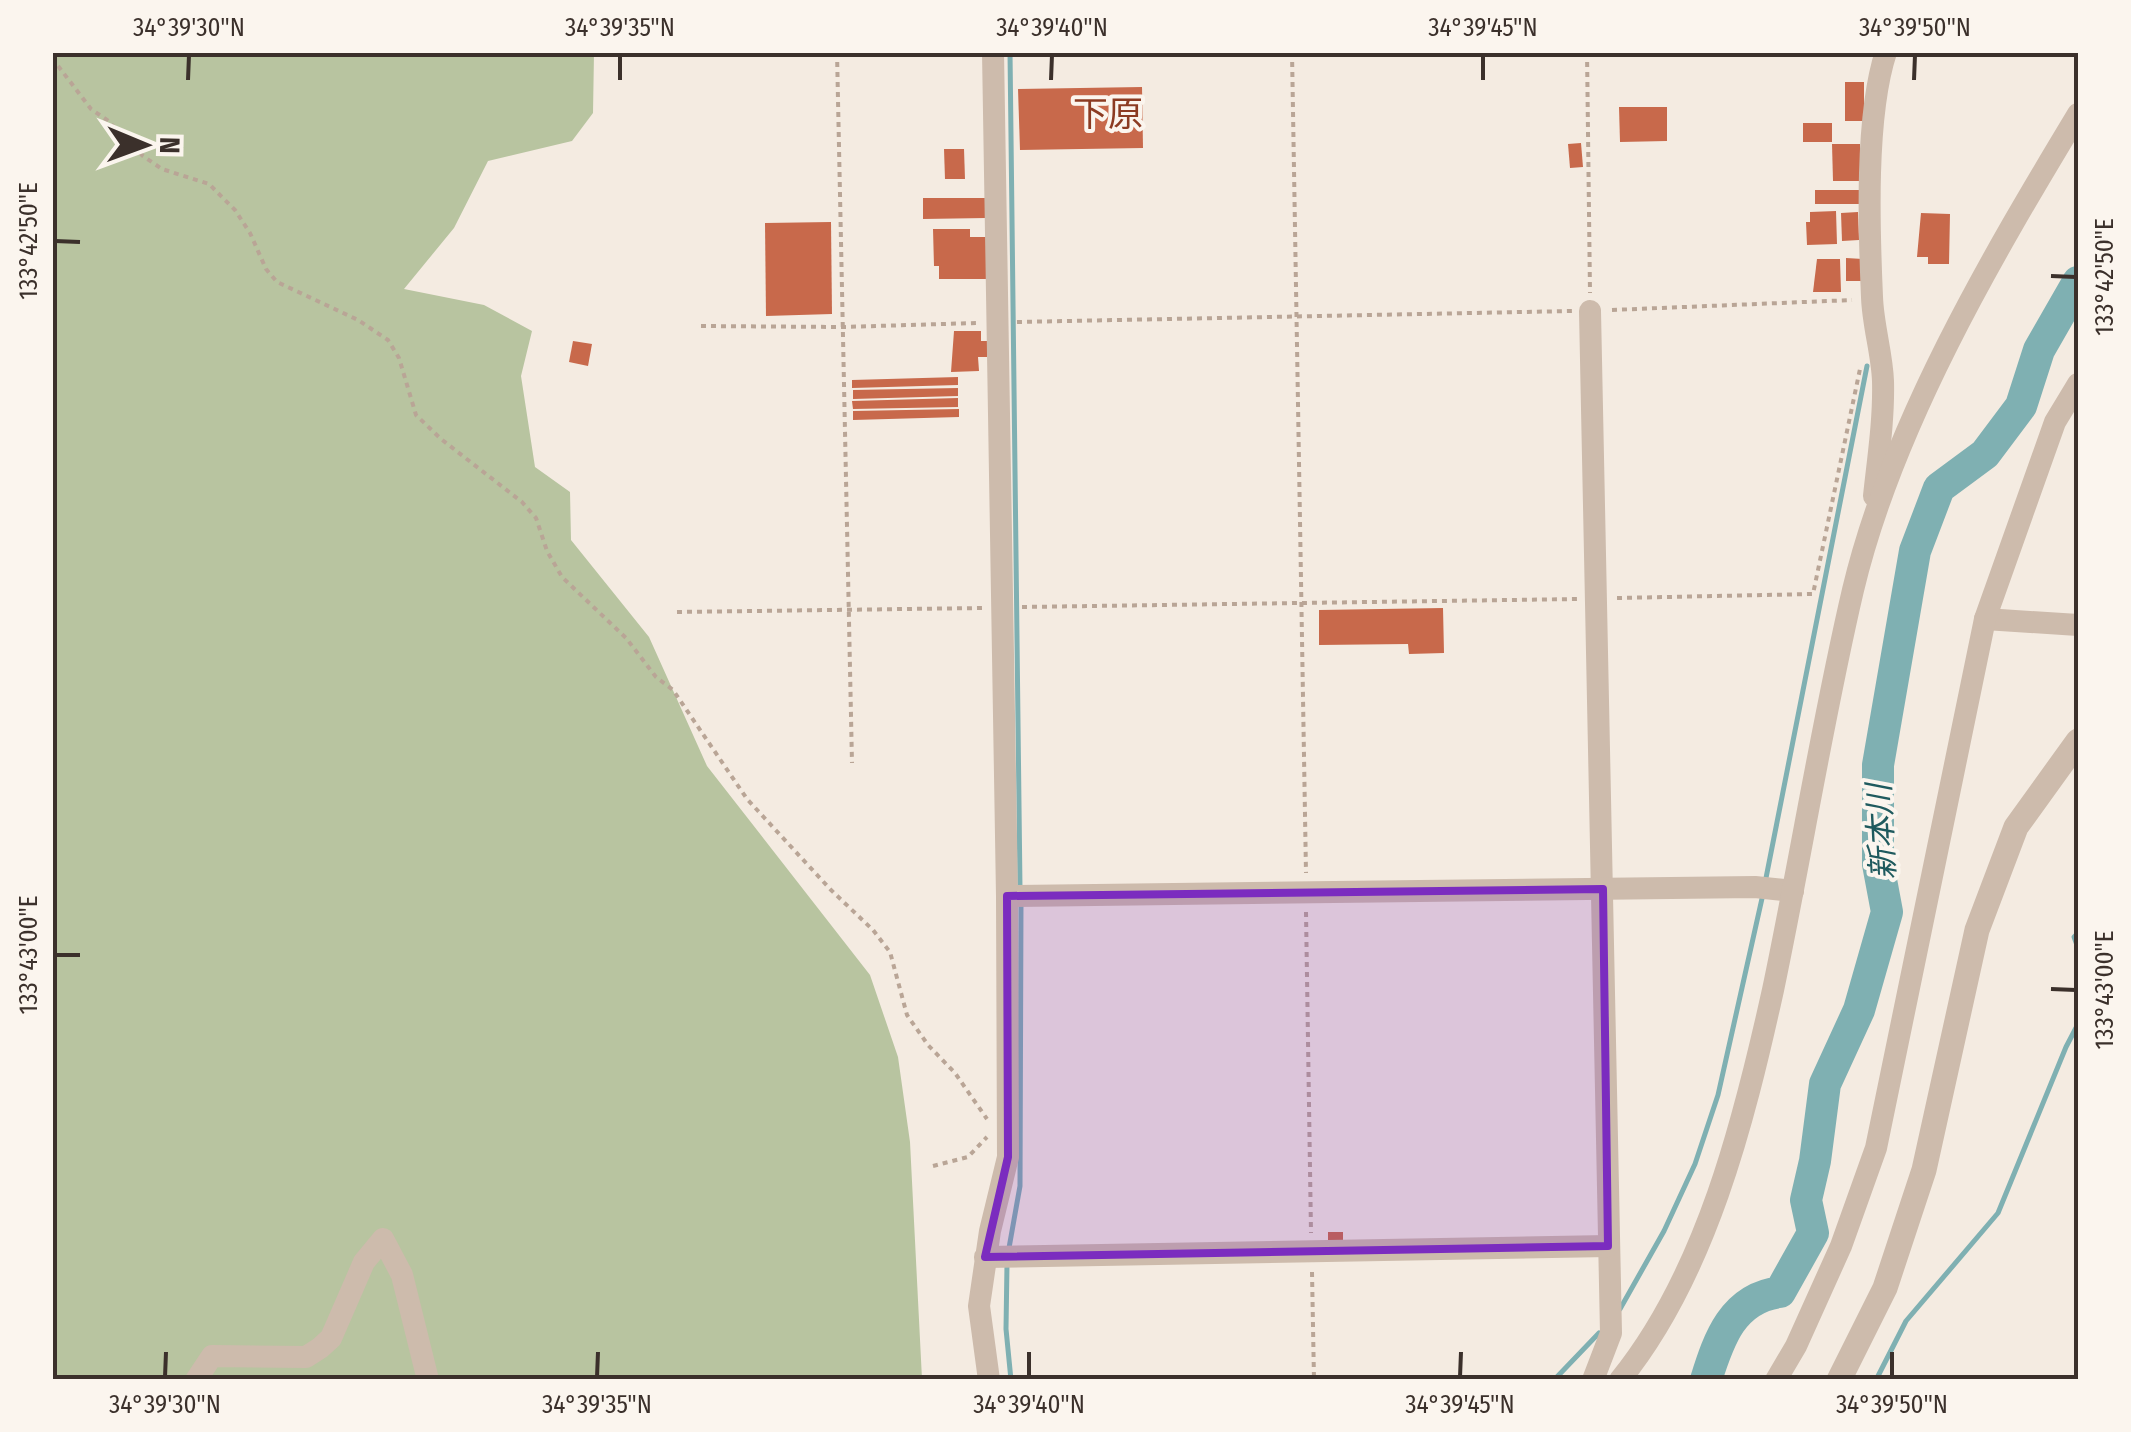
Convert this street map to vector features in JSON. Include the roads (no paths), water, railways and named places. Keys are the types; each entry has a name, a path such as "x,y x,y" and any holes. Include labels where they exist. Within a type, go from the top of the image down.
{"street":[{"path":"989,1380 978,1306 1008,1156 992,52"},
{"path":"1878,509 1874,498 1883,402 1872,299 1874,129 1877,79 1886,52"},
{"path":"1620,1380 1664,1315 1736,1145 1793,892 1853,588 1878,509 1952,336 2078,114"},
{"path":"1590,311 1611,1333 1593,1380"},
{"path":"1776,1380 1826,1282 1876,1148 1984,619 2055,422 2078,384"},
{"path":"1984,619 2078,625"},
{"path":"1839,1380 1885,1288 1924,1170 1977,930 2016,826 2078,741"},
{"path":"1007,896 1755,888 1793,892"},
{"path":"196,1380 212,1356 306,1357 320,1348 331,1338 364,1262 384,1240 402,1275 428,1380"},
{"path":"985,1257 1608,1246"}],"waterway":[{"path":"1010,52 1020,889"},
{"name":"新本川","path":"1706,1380 1730,1323 1750,1302 1780,1292 1813,1233 1806,1200 1825,1084 1859,1010 1887,912 1878,864 1878,765 1915,551 1939,488 1985,454 2021,406 2039,350 2078,282"},
{"path":"1765,883 1867,366"},
{"path":"1620,1309 1664,1231 1695,1164 1718,1095 1763,894"},
{"path":"1009,1248 1020,1186 1021,900"},
{"path":"2078,933 2074,937 2078,948"},
{"path":"1876,1380 1906,1321 1998,1213 2078,1024"},
{"path":"1007,1264 1006,1329 1011,1380"},
{"path":"1554,1380 1599,1333"}],"district":[{"name":"下原","path":"1108,114"}]}
